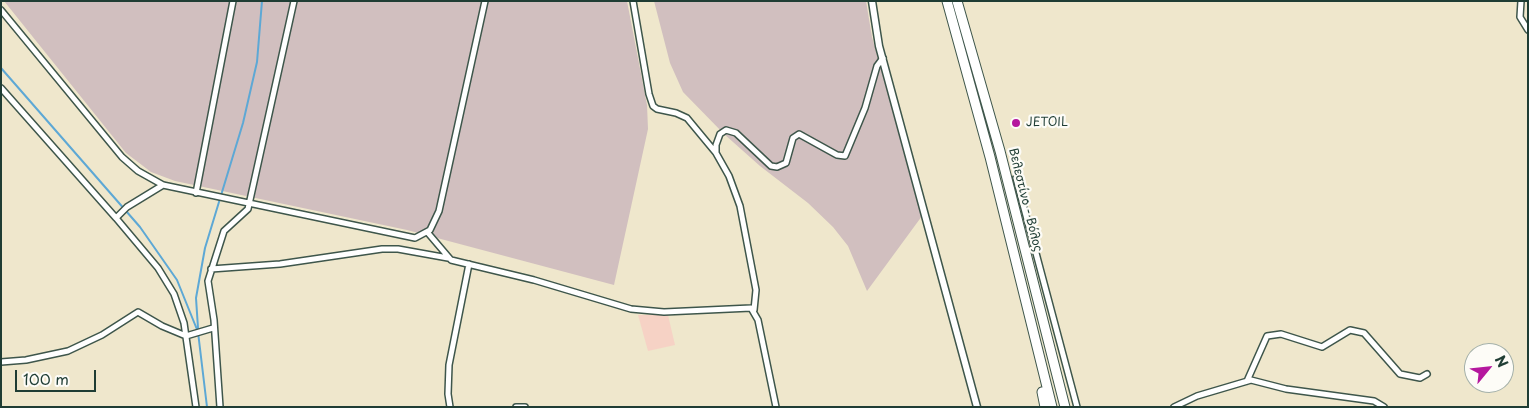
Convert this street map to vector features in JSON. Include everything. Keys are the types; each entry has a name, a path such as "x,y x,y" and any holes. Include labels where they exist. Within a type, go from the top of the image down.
{"highway":[{"name":"Βελεστίνο - Βόλος","path":"947,1 990,157 1052,407"},
{"name":"Βελεστίνο - Βόλος","path":"957,1 987,101 1065,407"},
{"path":"1025,303 1034,359 1045,407"}],"street":[{"path":"196,192 233,1"},
{"path":"220,407 213,316 208,289 211,270 224,231 246,211 294,1"},
{"path":"1,10 122,157 138,171 163,185 409,237 419,237 428,233 439,211 485,1"},
{"path":"633,1 649,94 653,106 687,118 716,153 729,176 740,206 756,290 754,310 776,407"},
{"path":"872,1 876,34 976,407"},
{"path":"1522,1 1520,17 1528,30"},
{"path":"716,153 716,145 720,134 729,130 736,133 771,166 777,167 786,163 793,138 799,134 837,155 845,156 865,108 877,66 883,58"},
{"path":"1,88 116,218 158,268 170,286 184,320 196,407"},
{"path":"1016,178 1077,407"},
{"path":"116,218 127,207 163,185"},
{"path":"1019,226 1029,224"},
{"path":"428,233 449,258"},
{"path":"211,270 280,264 382,249 398,249 449,258 640,311 664,312 743,308 754,310"},
{"path":"450,407 448,394 449,365 469,264"},
{"path":"1,362 26,360 68,351 102,335 138,312 162,326 186,336 213,328"},
{"path":"1247,381 1267,336 1281,334 1322,347 1350,330 1364,333 1400,374 1420,378 1427,374"},
{"path":"1174,407 1197,396 1247,381 1286,389 1374,402 1384,407"},
{"path":"516,407 525,407"}],"shaded area":[{"path":"4,1 627,1 647,105 648,129 614,285 407,230 175,181 151,172 126,153"},
{"path":"654,1 866,1 872,37 922,216 867,291 848,246 833,227 808,203 760,166 724,134 683,92 670,63"},
{"path":"638,315 668,315 675,345 648,351"}],"waterway":[{"path":"198,328 196,298 205,248 243,123 257,62 262,1"},
{"path":"1,68 140,227 177,280 198,332 207,407"}],"place":[{"name":"JETOIL","path":"1016,123"}]}
